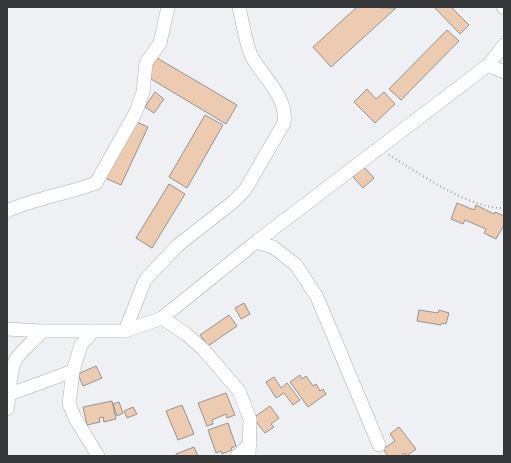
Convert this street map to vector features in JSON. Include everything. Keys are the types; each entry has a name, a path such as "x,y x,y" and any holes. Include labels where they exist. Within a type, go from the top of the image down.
{"street":[{"path":"7,211 22,204 96,183 136,112 143,92 146,63 160,43 168,7"},
{"path":"125,331 144,280 177,246 233,202 245,190 284,123 285,116 280,98 251,54 239,7"},
{"path":"7,329 42,331 125,331 162,318 256,242 488,66 504,45"},
{"path":"488,66 504,72"},
{"path":"256,242 273,247 296,265 317,297 379,445"},
{"path":"162,318 186,334 204,350 239,391 250,420 250,450 237,456"},
{"path":"7,409 11,376 16,359 42,331"},
{"path":"93,331 81,345 73,371 69,404 75,418 98,456"},
{"path":"10,394 73,371"}],"path":[{"path":"379,149 446,188 476,203 504,208"}],"building":[{"path":"357,7 396,8 331,67 313,47"},
{"path":"434,7 451,7 469,25 460,34"},
{"path":"447,30 459,41 401,100 389,89"},
{"path":"157,58 237,105 226,124 146,76"},
{"path":"367,89 376,99 384,92 395,104 375,123 354,102"},
{"path":"155,92 164,99 154,113 145,107"},
{"path":"205,115 223,125 187,188 169,177"},
{"path":"132,120 148,127 121,185 105,178"},
{"path":"364,167 374,178 363,188 353,177"},
{"path":"169,184 185,194 152,248 136,238"},
{"path":"457,203 474,210 476,205 494,214 495,212 504,216 504,225 496,239 484,233 486,229 465,220 463,224 451,219"},
{"path":"244,303 250,314 241,319 235,308"},
{"path":"419,310 438,313 439,310 449,313 446,324 442,323 441,325 417,321"},
{"path":"229,315 237,326 208,346 200,335"},
{"path":"96,366 102,378 83,386 78,374"},
{"path":"300,375 302,379 306,376 313,386 316,384 320,391 323,389 326,394 308,407 290,382"},
{"path":"274,377 281,388 287,383 300,400 293,405 284,393 276,398 266,382"},
{"path":"226,393 235,415 227,418 226,414 212,420 213,424 207,426 198,403"},
{"path":"112,401 116,419 104,422 103,417 99,418 100,422 87,425 83,407"},
{"path":"119,402 123,413 117,416 113,404"},
{"path":"182,405 194,434 178,440 166,411"},
{"path":"270,406 279,418 271,424 274,427 265,433 253,418"},
{"path":"133,407 137,414 127,418 124,411"},
{"path":"228,423 236,446 231,448 232,450 222,454 221,451 216,453 208,430"},
{"path":"399,427 416,449 407,456 405,453 401,456 388,456 383,449 395,441 390,434"},
{"path":"194,447 198,456 177,456 176,454"}]}
